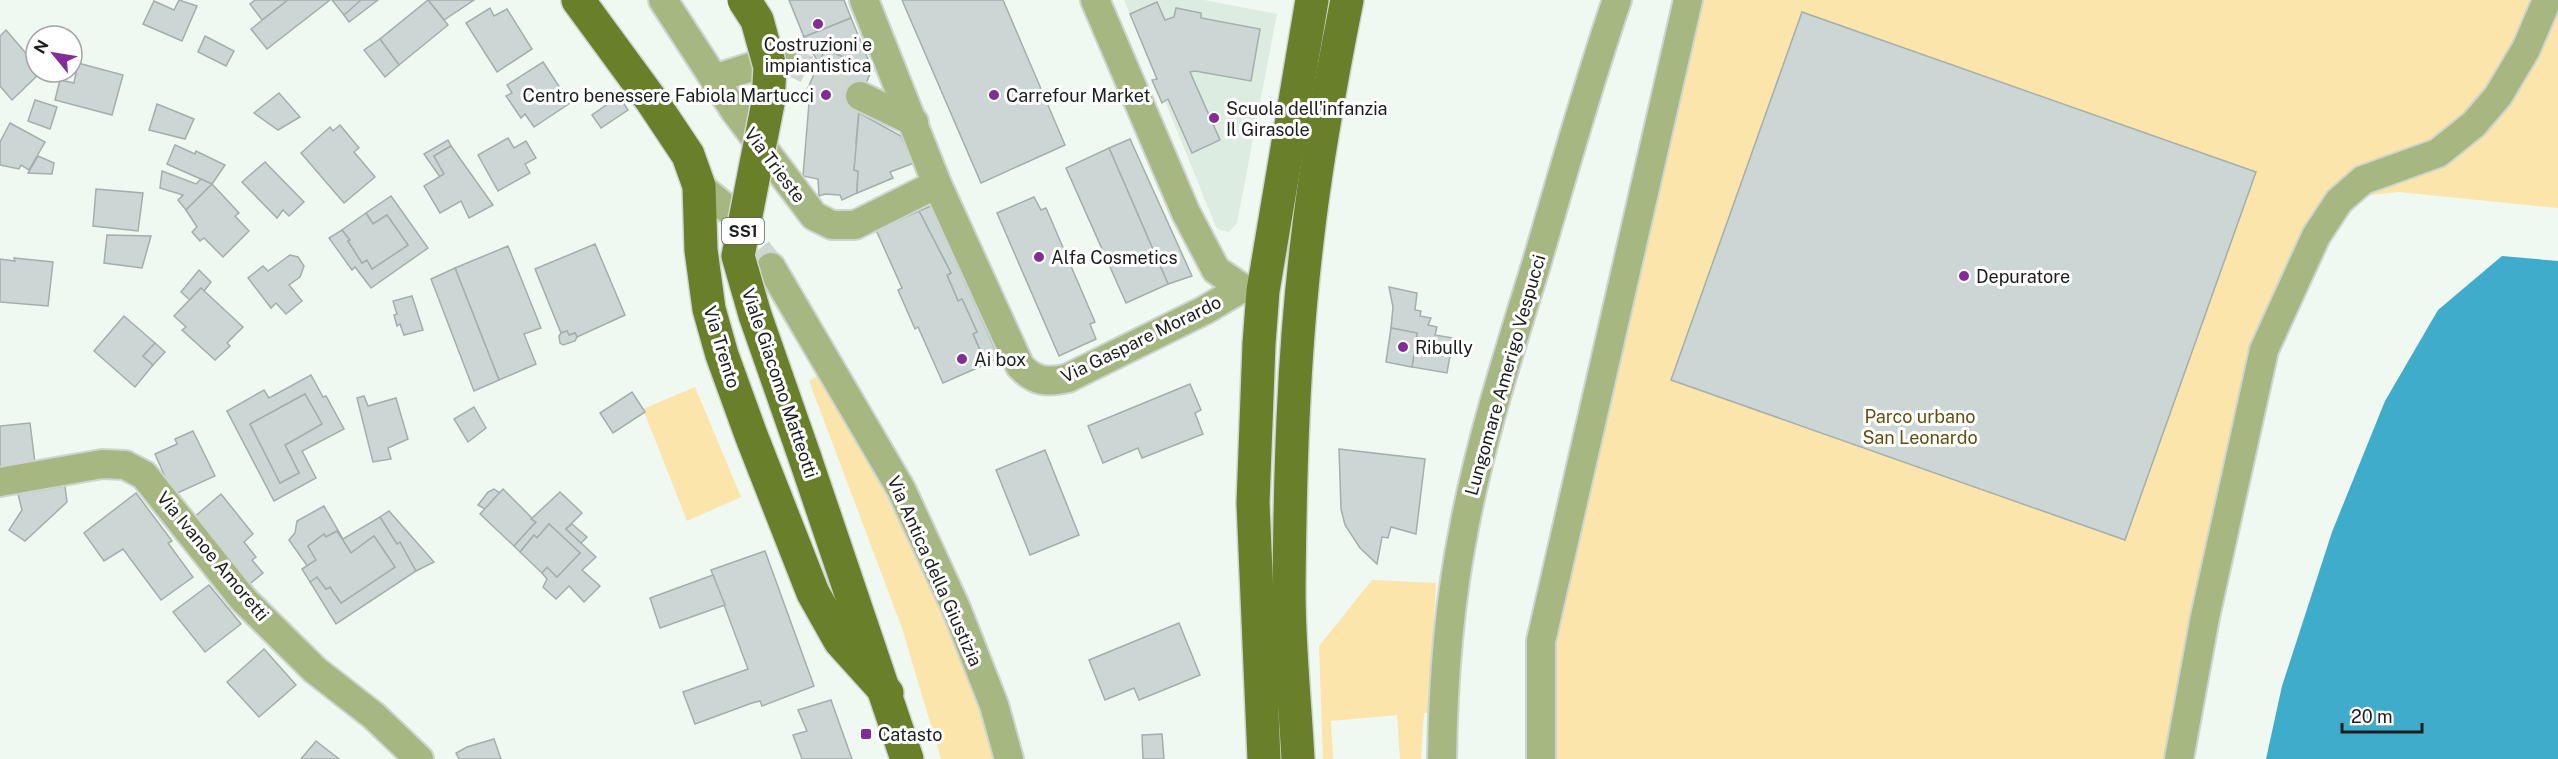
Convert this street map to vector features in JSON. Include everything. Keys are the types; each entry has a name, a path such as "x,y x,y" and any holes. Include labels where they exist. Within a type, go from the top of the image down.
{"main road":[{"name":"Via Trento","path":"578,0 652,101 687,155 699,186 700,250 709,309 722,355 813,593 840,641 886,693"},
{"name":"Viale Giacomo Matteotti","path":"744,0 757,20 770,67 768,103 738,256 755,315 829,524 907,759"},
{"path":"1264,759 1253,503 1256,398 1252,290 1312,0"},
{"path":"1298,759 1289,594 1292,437 1297,349 1307,240 1331,80 1347,0"},
{"path":"1252,290 1276,287 1292,274 1307,240"},
{"path":"1252,290 1275,296 1288,311 1294,325 1297,349"},
{"path":"783,516 796,526 829,524"}],"street":[{"name":"Via Trieste","path":"663,0 714,79 814,216 832,225 855,225 937,184"},
{"path":"864,0 937,184"},
{"path":"1095,0 1186,213 1216,270 1252,290"},
{"name":"Lungomare Amerigo Vespucci","path":"1442,759 1443,712 1457,564 1474,482 1501,375 1617,0"},
{"path":"1541,759 1541,641 1688,0"},
{"path":"2178,759 2205,617 2265,350 2316,236 2338,201 2363,180 2438,153 2474,124 2498,96 2526,49 2547,0"},
{"path":"714,79 782,57"},
{"path":"860,96 914,122"},
{"name":"Via Gaspare Morardo","path":"937,184 1020,366 1038,381 1052,382 1068,378 1205,310 1252,290"},
{"path":"699,186 726,208"},
{"name":"Via Antica della Giustizia","path":"771,267 902,489 956,608 994,705 1010,759"},
{"name":"Via Ivanoe Amoretti","path":"0,482 102,464 125,465 144,475 243,599 315,670 374,716 414,756"}],"shaded area":[{"name":"Scuola dell'infanzia Il Girasole","path":"1124,0 1204,0 1277,14 1237,223 1229,232 1216,227"}],"green space":[{"name":"Parco urbano San Leonardo","path":"1680,0 2558,0 2558,208 2399,192 2362,196 2327,247 2270,369 2193,759 1533,759 1533,640"},
{"path":"822,373 912,533 984,717 997,759 941,759 902,628 809,381"},
{"path":"695,387 741,497 687,521 643,409"},
{"path":"1372,580 1436,583 1429,713 1424,713 1421,759 1400,759 1397,715 1331,721 1333,759 1323,759 1319,646"}],"water":[{"path":"2502,256 2558,261 2558,759 2266,759 2282,686 2332,532 2385,401 2438,310"}],"building":[{"path":"179,0 197,6 182,41 143,24 154,1 174,10"},
{"path":"255,0 288,0 262,20 250,4"},
{"path":"288,0 330,0 267,49 251,29"},
{"path":"332,0 361,0 362,1 344,15"},
{"path":"361,0 378,0 349,22 344,15"},
{"path":"428,0 474,0 444,20"},
{"path":"428,0 448,25 399,65 380,39"},
{"path":"789,0 844,0 851,18 804,37"},
{"name":"Carrefour Market","path":"902,0 1003,0 1065,145 981,183"},
{"path":"1157,2 1165,20 1174,17 1176,8 1201,13 1201,18 1260,29 1251,81 1190,72 1220,140 1192,153 1168,99 1162,103 1152,80 1157,79 1130,14"},
{"path":"490,8 494,16 507,9 532,49 497,72 466,23"},
{"name":"Depuratore","path":"1802,12 2256,172 2125,540 1671,380"},
{"path":"851,18 873,71 870,74 825,49 819,64 804,37"},
{"path":"6,30 24,51 24,84 29,84 12,100 0,86 0,36"},
{"path":"205,36 234,51 226,66 198,52"},
{"path":"380,39 399,65 385,77 364,50"},
{"path":"825,49 870,74 855,109 859,110 856,143 858,144 854,170 858,171 857,193 842,200 840,195 819,196 818,179 803,176 810,91 808,88"},
{"path":"543,62 570,103 534,127 525,114 521,118 506,96 512,93 507,85"},
{"path":"84,65 123,75 112,115 55,100 59,84 84,84"},
{"path":"279,93 300,117 278,130 254,113"},
{"path":"619,96 628,110 601,128 592,115"},
{"path":"35,100 57,107 50,129 28,121"},
{"path":"157,104 194,119 185,139 149,130"},
{"path":"859,113 901,136 914,163 890,172 893,178 857,193 858,171 854,170"},
{"path":"10,123 45,142 29,170 21,165 19,169 0,165 0,142"},
{"path":"340,125 359,148 354,152 375,177 344,203 301,153 330,127 333,131"},
{"path":"508,138 514,148 526,141 536,158 525,164 530,173 498,191 478,155"},
{"path":"1130,139 1192,276 1168,284 1109,148"},
{"path":"448,140 451,146 434,156 444,174 440,177 424,154"},
{"path":"175,145 195,154 196,151 225,165 212,184 167,164"},
{"path":"451,146 493,205 469,218 461,201 440,213 424,186 444,174 434,156"},
{"path":"1109,148 1168,284 1126,303 1066,168"},
{"path":"38,156 54,163 52,174 28,173"},
{"path":"265,162 304,202 289,216 283,210 277,218 242,182"},
{"path":"162,171 196,184 201,179 212,184 186,210 178,200 183,195 160,188"},
{"path":"212,184 239,213 235,216 249,231 223,257 204,238 200,241 192,232 197,227 186,210"},
{"path":"96,189 143,193 138,231 93,226"},
{"path":"391,196 428,248 371,288 355,267 352,270 329,238 342,230 362,263 367,260 372,269 408,245 387,215 373,224 366,213"},
{"path":"1034,197 1041,210 1046,208 1095,322 1090,324 1096,339 1059,356 997,213"},
{"path":"931,206 999,358 986,364 973,334 977,332 962,299 958,301 947,275 951,273 919,211"},
{"path":"919,211 951,273 947,275 958,301 962,299 977,332 973,334 986,364 943,383 918,327 915,329 898,290 902,288 876,230"},
{"path":"366,213 373,224 387,215 408,245 372,269 367,260 362,263 342,230"},
{"path":"107,235 151,236 142,268 104,263"},
{"path":"595,244 625,315 577,337 575,333 569,335 567,331 561,333 535,269"},
{"path":"508,246 541,328 524,334 536,364 499,380 455,268"},
{"path":"290,255 298,257 304,266 300,277 289,285 302,301 286,314 276,303 271,308 248,278 263,266 268,271"},
{"path":"14,258 53,262 48,306 0,302 0,259 15,261"},
{"path":"455,268 499,380 474,391 431,279"},
{"path":"199,270 211,282 204,291 201,288 190,300 181,292"},
{"path":"1389,287 1417,293 1415,310 1421,311 1420,316 1431,318 1428,325 1437,327 1435,335 1453,338 1447,373 1412,367 1417,333 1391,328 1393,307"},
{"path":"201,288 243,327 227,343 230,346 215,360 182,330 186,327 174,316"},
{"path":"412,296 423,330 404,335 400,324 397,326 394,315 397,314 393,301"},
{"path":"124,316 155,343 143,356 153,365 135,387 94,351"},
{"path":"1391,328 1417,333 1412,367 1386,362"},
{"path":"567,331 569,335 575,333 577,337 575,341 563,345 560,343 559,336"},
{"path":"155,343 165,352 153,365 143,356"},
{"path":"311,375 323,397 326,396 344,429 302,451 316,478 274,501 227,411 264,390 269,398","holes":["305,394 322,424 285,445 299,473 280,483 250,424"]},
{"path":"1190,384 1201,410 1195,413 1203,434 1142,458 1138,448 1103,463 1088,426"},
{"path":"632,392 645,412 613,433 600,413"},
{"path":"305,394 322,424 285,445 299,473 280,483 250,424"},
{"path":"364,396 368,406 396,398 408,439 388,448 391,459 373,462 357,398"},
{"path":"474,407 486,428 468,442 454,419"},
{"path":"30,423 35,463 0,467 0,426"},
{"path":"193,431 215,476 173,495 155,454 177,444 175,439"},
{"path":"1339,449 1425,459 1416,534 1391,527 1388,538 1382,537 1377,564 1360,548 1345,525 1341,509"},
{"path":"1045,450 1079,535 1030,555 996,470"},
{"path":"65,486 67,502 25,541 9,530 22,510 18,494"},
{"path":"494,489 500,493 485,509 478,505 488,492"},
{"path":"503,489 536,522 514,546 480,514"},
{"path":"560,492 582,513 566,529 596,557 582,570 600,586 584,602 569,586 556,599 543,587 547,579 542,573 547,567 557,577 580,553 549,524 537,538 534,535 520,552 514,546 536,522 531,519"},
{"path":"136,493 172,541 168,543 193,577 161,600 123,549 104,561 84,533"},
{"path":"221,494 253,534 244,542 256,557 252,560 263,573 246,587 192,519"},
{"path":"324,506 343,539 380,517 397,544 400,542 416,571 336,624 310,582 317,577 326,589 330,587 341,603 395,567 374,536 351,553 337,531 326,537 324,534 308,546 316,560 308,567 289,540 295,533 297,521"},
{"path":"389,511 434,562 416,571 400,542 397,544 380,517"},
{"path":"549,524 580,553 557,577 547,567 542,573 520,552 534,535 537,538"},
{"path":"572,524 587,537 581,543 566,529"},
{"path":"337,531 351,553 374,536 395,567 341,603 330,587 326,589 317,577 310,582 302,569 316,560 308,546 324,534 326,537"},
{"path":"765,551 814,686 762,706 760,701 752,703 695,724 683,692 748,669 711,570"},
{"path":"713,575 725,605 660,628 650,598"},
{"path":"209,585 241,624 205,652 173,612"},
{"path":"1179,623 1200,675 1139,700 1134,688 1105,700 1089,660"},
{"path":"264,649 296,685 259,717 227,682"},
{"path":"831,700 852,759 802,759 793,735 807,731 798,710"},
{"path":"1162,734 1164,759 1143,759 1142,735"},
{"path":"494,739 501,759 459,759 456,753 467,747"},
{"path":"316,741 339,759 301,759"}],"tunnel":[{"path":"782,57 860,96"},
{"path":"732,217 771,267"}],"place":[{"name":"Costruzioni e impiantistica","path":"818,24"},
{"name":"Centro benessere Fabiola Martucci","path":"826,95"},
{"name":"Carrefour Market","path":"994,95"},
{"name":"Scuola dell'infanzia Il Girasole","path":"1214,118"},
{"name":"Alfa Cosmetics","path":"1039,257"},
{"name":"Depuratore","path":"1964,276"},
{"name":"Ribully","path":"1403,347"},
{"name":"Ai box","path":"962,359"},
{"name":"Catasto","path":"866,734"}]}
